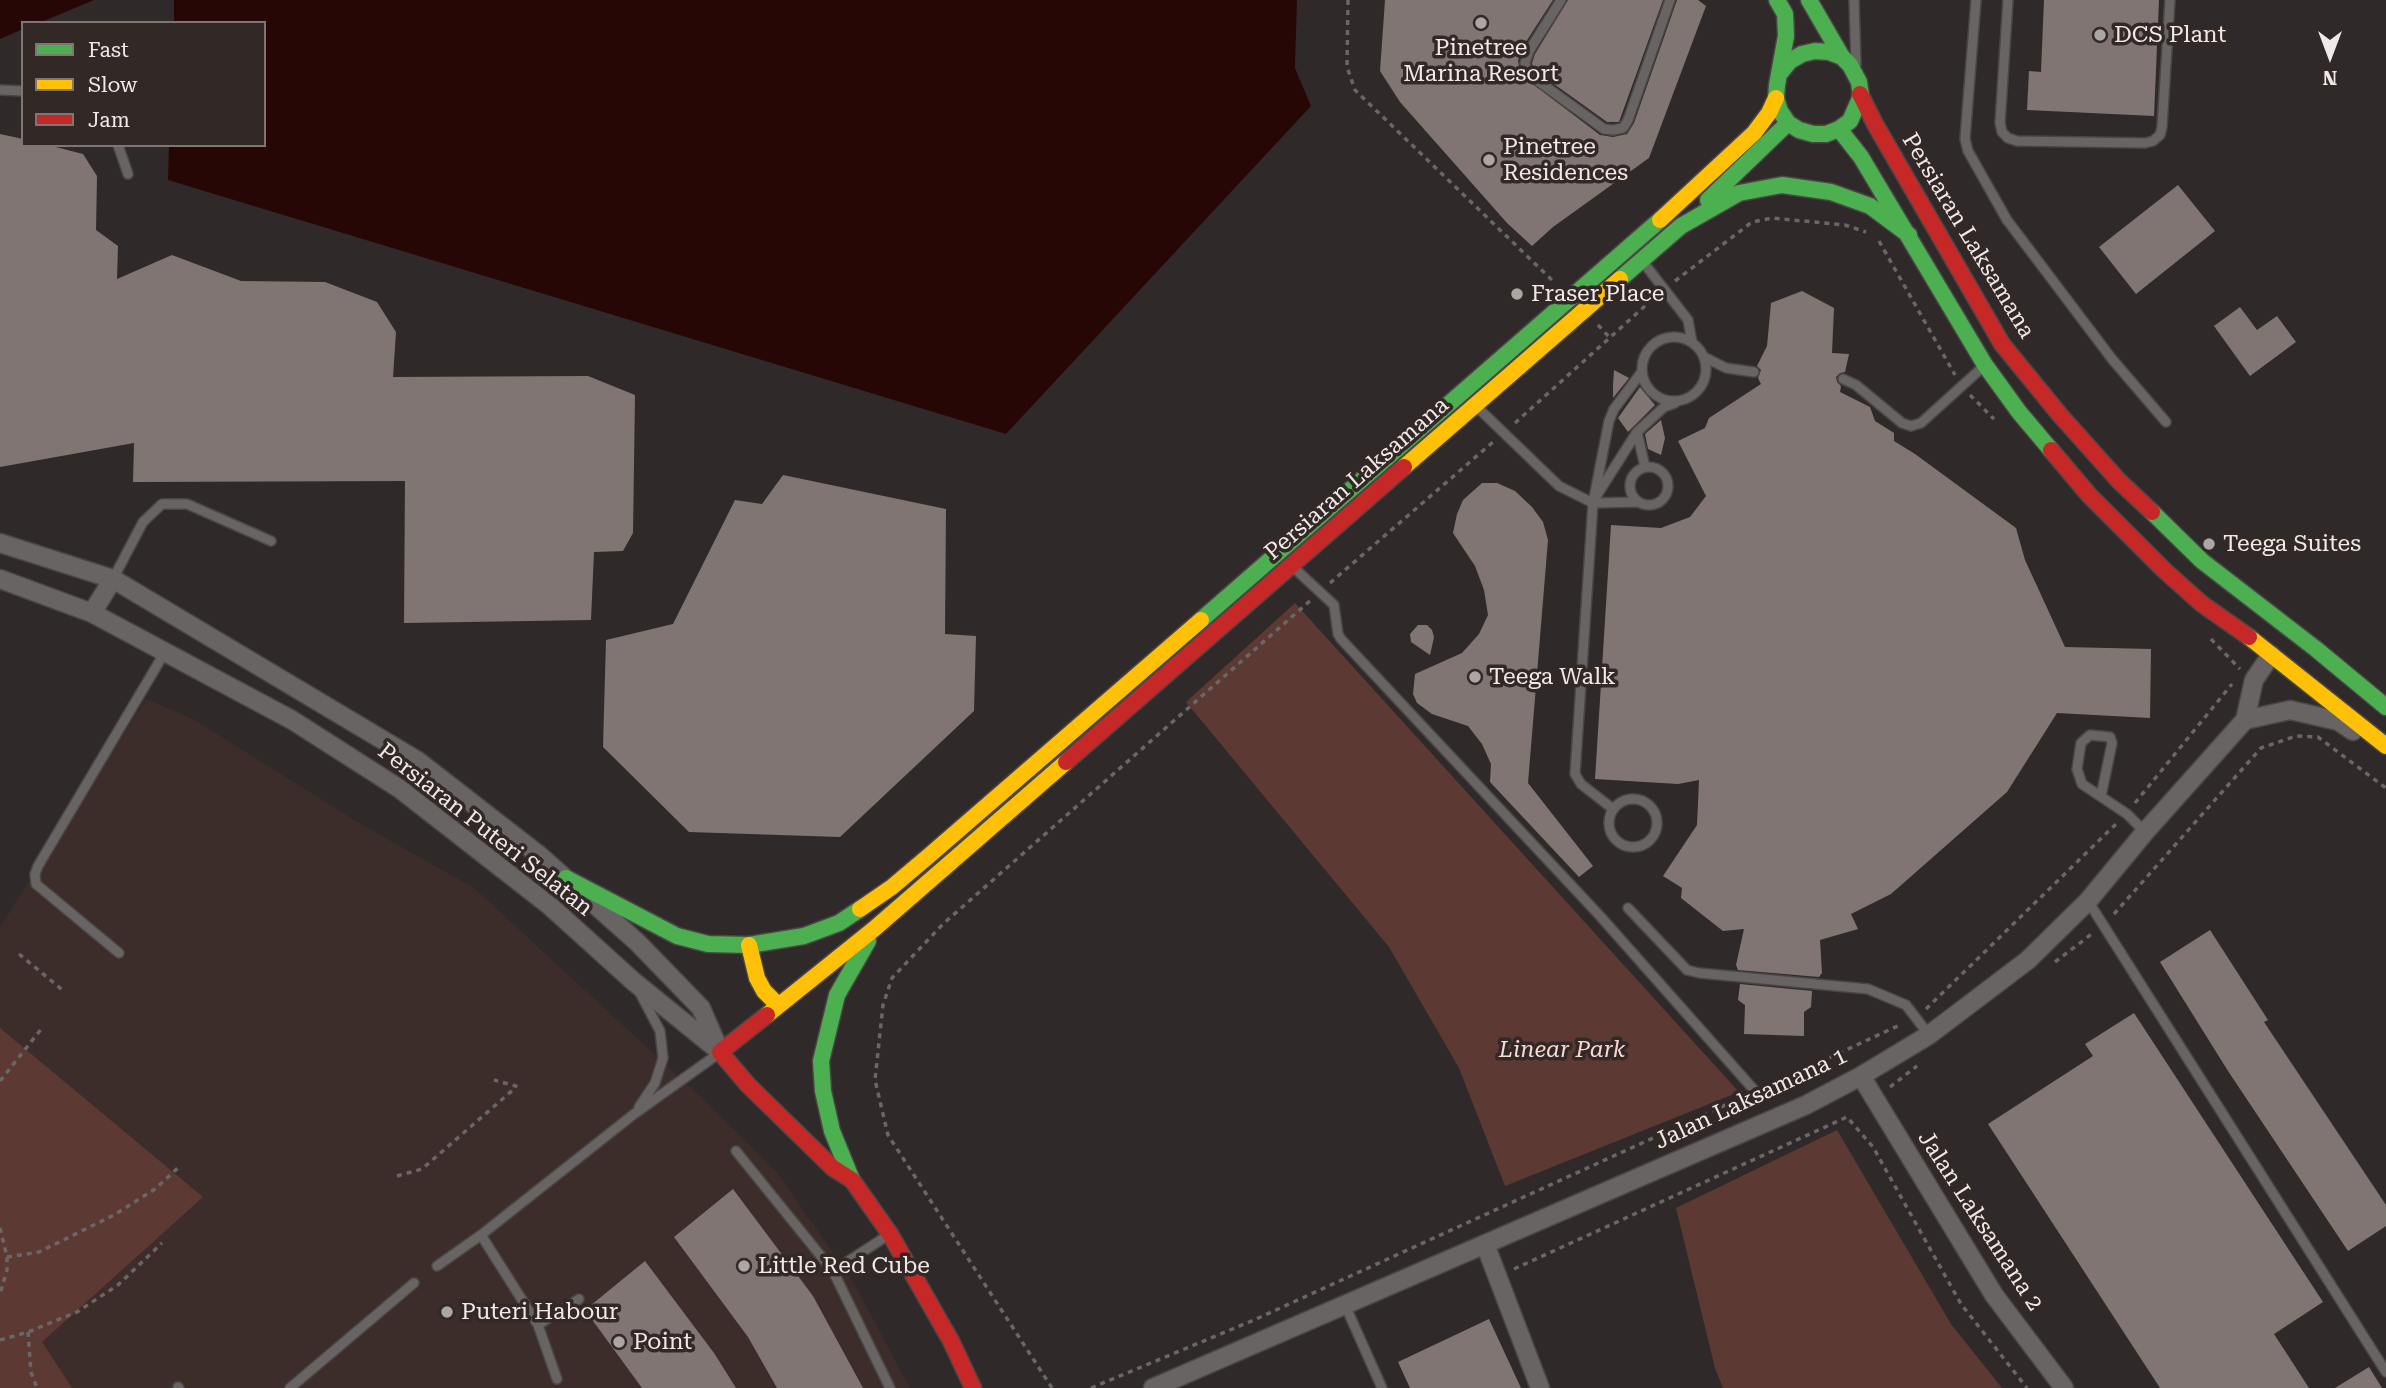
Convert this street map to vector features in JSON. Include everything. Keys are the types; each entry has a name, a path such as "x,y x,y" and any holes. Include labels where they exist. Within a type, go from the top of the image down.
{"street":[{"path":"566,878 677,936 708,944 749,945 804,936 839,923 892,887 1630,247 1754,133 1776,98 1781,72 1786,25 1785,15 1777,0"},
{"path":"1776,98 1780,111 1788,122 1799,130 1813,134 1826,134 1839,129 1850,121 1857,109 1860,93 1857,75 1842,57 1809,0"},
{"path":"1781,72 1790,61 1802,54 1829,52 1842,57"},
{"name":"Persiaran Laksamana","path":"1860,93 1875,124 2002,344 2060,415 2119,481 2202,561 2386,707"},
{"path":"1681,226 1788,122"},
{"name":"Persiaran Laksamana","path":"1839,129 1861,157 1985,365 2019,412 2089,495 2202,604 2267,650 2386,746"},
{"name":"Persiaran Laksamana","path":"720,1052 874,929 1681,226 1740,193 1782,185 1831,192 1870,206 1909,235"},
{"name":"Persiaran Puteri Selatan","path":"0,543 113,579 418,761 540,855 637,942 701,1008 720,1052"},
{"name":"Persiaran Puteri Selatan","path":"0,579 92,613 292,720 400,789 550,906 633,981 720,1052 748,1085 833,1168 852,1180 890,1234 951,1341 973,1388"},
{"path":"92,613 113,579"},
{"path":"2267,650 2254,680 2245,720 2290,710 2338,721 2386,753"},
{"name":"Jalan Laksamana 1","path":"1153,1388 1806,1105 1929,1035 2028,961 2088,901 2145,832 2245,720"},
{"path":"852,1180 832,1131 823,1091 821,1061 837,995 874,929"},
{"path":"749,945 757,978 764,991 778,1005"},
{"name":"Jalan Laksamana 2","path":"1861,1076 1994,1295 2064,1388"},
{"path":"1485,1244 1540,1388"}],"lane":[{"path":"1561,0 1529,51 1525,63 1527,73 1605,129 1613,130 1623,128 1628,120 1670,0"},
{"path":"1854,0 1857,75"},
{"path":"1976,0 1965,139 1968,151 2007,220 2112,359 2166,422"},
{"path":"2008,0 2000,123 2002,132 2017,141 2145,143 2160,135 2162,127 2170,0"},
{"path":"0,90 21,91"},
{"path":"119,147 128,174"},
{"path":"1642,261 1688,320 1692,342 1704,357 1726,368 1754,372"},
{"path":"1613,810 1581,784 1575,774 1593,503 1609,421 1641,373 1645,354 1656,342 1674,337 1692,342"},
{"path":"1593,503 1637,432 1664,407 1696,393 1706,377 1704,357"},
{"path":"1843,379 1856,386 1902,423 1911,426 1921,423 1985,365"},
{"path":"1641,373 1650,391 1658,397 1667,401 1687,399"},
{"path":"1476,405 1552,481 1593,503 1657,504 1668,489 1666,477 1657,468 1645,467 1630,479 1630,492 1638,502"},
{"path":"1637,432 1645,467"},
{"path":"113,579 143,522 162,504 187,504 271,541"},
{"path":"1292,566 1334,605 1341,639 1591,905 1755,1091"},
{"path":"118,953 36,884 35,874 165,652"},
{"path":"2101,796 2112,743 2110,737 2090,735 2081,743 2078,778 2082,784 2127,814 2145,832"},
{"path":"1627,800 1644,801 1656,813 1657,829 1653,837 1640,846 1623,845 1611,834 1610,817 1613,810 1627,800"},
{"path":"2088,901 2386,1372"},
{"path":"1628,908 1687,970 1868,989 1898,1000 1918,1017 1929,1035"},
{"path":"633,981 654,1018 663,1045 661,1070 634,1114"},
{"path":"438,1266 634,1114 720,1052"},
{"path":"736,1151 833,1271 890,1388"},
{"path":"833,1271 890,1234"},
{"path":"481,1235 538,1325 557,1379"},
{"path":"290,1388 414,1283"},
{"path":"538,1325 579,1299"},
{"path":"1345,1305 1382,1388"}],"path":[{"path":"1348,0 1347,67 1355,90 1571,298"},
{"path":"1052,1388 888,1135 875,1080 883,1005 892,978 943,924 1611,339 1664,289 1752,222 1772,218 1845,225 1876,235 1962,386"},
{"path":"1584,311 1611,339"},
{"path":"2243,672 2267,650"},
{"path":"1091,1388 1254,1320 1918,1017 2127,814 2234,682"},
{"path":"2049,967 2103,926 2261,748 2296,736 2318,737 2386,788"},
{"path":"19,954 65,992"},
{"path":"0,1081 42,1028"},
{"path":"1874,1099 1917,1066"},
{"path":"397,1176 422,1169 516,1086 494,1080"},
{"path":"1496,1277 1847,1117 1874,1147 1961,1304 2027,1388"},
{"path":"7,1257 39,1252 104,1220 155,1189 180,1166"},
{"path":"0,1228 7,1257 7,1270 0,1294"},
{"path":"0,1339 28,1332 68,1316 100,1298 162,1243"},
{"path":"28,1332 32,1372 37,1388"}],"shaded area":[{"path":"0,0 94,0 44,21 21,21 21,30 0,39"},
{"path":"174,0 1297,0 1295,68 1311,106 1006,434 168,180 169,147 266,147 266,21 174,21"},
{"path":"146,699 193,719 359,823 474,888 702,1098 776,1171 852,1280 910,1388 0,1388 0,927"}],"green space":[{"name":"Linear Park","path":"1295,603 1739,1092 1505,1186 1459,1068 1389,947 1186,702"},
{"path":"0,1028 203,1197 42,1342 72,1388 0,1388"},
{"path":"1837,1130 1951,1324 2002,1388 1723,1388 1715,1368 1676,1208"}],"building":[{"path":"1385,0 1553,0 1522,48 1518,61 1521,75 1600,135 1613,137 1627,134 1634,123 1677,0 1698,0 1706,6 1649,158 1553,227 1532,246 1507,223 1400,102 1380,71"},
{"path":"1568,0 1663,0 1619,122 1607,122 1533,69 1535,54"},
{"name":"DCS Plant","path":"2044,0 2159,0 2154,116 2027,110 2029,71 2041,72"},
{"path":"0,134 21,139 21,147 56,147 83,154 97,176 96,230 118,246 117,279 172,255 241,281 325,282 377,302 396,332 393,377 588,376 635,395 633,533 623,551 594,552 591,620 404,623 405,481 133,482 134,443 0,467"},
{"path":"2178,185 2215,231 2136,294 2099,247"},
{"path":"1802,291 1834,308 1832,353 1849,354 1845,372 1836,377 1841,386 1840,392 1870,407 1875,421 1894,433 1894,441 2016,528 2025,560 2065,647 2151,649 2150,718 2057,713 2007,792 1891,894 1851,914 1858,929 1820,940 1822,973 1819,977 1738,970 1736,965 1744,929 1723,931 1681,898 1682,888 1663,876 1697,825 1699,780 1678,784 1595,779 1611,525 1661,528 1690,517 1706,496 1678,441 1705,428 1709,418 1761,384 1758,378 1761,370 1757,366 1767,346 1771,303"},
{"path":"2240,307 2257,330 2277,316 2296,342 2250,376 2214,326"},
{"path":"1614,370 1629,378 1613,398 1613,385"},
{"path":"1640,387 1655,405 1628,432 1618,418"},
{"path":"1661,420 1665,438 1661,455 1648,449 1645,434"},
{"path":"783,475 946,509 945,634 976,636 974,711 840,837 689,832 603,747 606,640 673,624 735,500 762,504"},
{"name":"Teega Walk","path":"1482,483 1497,483 1515,491 1543,522 1548,540 1528,783 1593,866 1579,877 1490,782 1491,764 1482,744 1468,726 1432,714 1417,703 1413,694 1415,674 1462,653 1479,634 1488,615 1484,590 1475,566 1453,533 1463,500"},
{"path":"1418,625 1427,625 1432,630 1434,637 1430,655 1411,642 1410,634"},
{"path":"2210,930 2268,1020 2264,1022 2386,1205 2386,1226 2348,1251 2228,1071 2160,962"},
{"path":"1740,984 1812,991 1811,1007 1804,1012 1804,1036 1744,1034 1745,1005 1738,1000"},
{"path":"2134,1013 2323,1302 2274,1334 2309,1388 2160,1388 1988,1124 2093,1056 2085,1044"},
{"name":"Little Red Cube","path":"733,1189 813,1296 863,1388 777,1388 748,1337 674,1237"},
{"path":"645,1261 714,1353 736,1388 642,1388 585,1310"},
{"path":"1489,1319 1521,1388 1410,1388 1398,1362"},
{"path":"2369,1367 2382,1388 2335,1388"}],"traffic: fast":[{"path":"1777,0 1785,14 1786,36 1777,85 1776,98 1780,111 1788,123 1813,134 1826,134 1850,121 1861,96 1859,82 1850,65 1842,57 1829,52 1802,54 1790,61 1781,72"},
{"path":"1809,0 1842,57"},
{"path":"1708,200 1788,123"},
{"path":"1839,129 1861,157 1985,365 2051,450"},
{"path":"1620,279 1681,226 1739,193 1782,185 1831,192 1870,206 1909,235"},
{"path":"1201,620 1660,220"},
{"path":"2152,512 2202,561 2386,707"},
{"path":"566,878 677,936 708,944 749,945 804,936 839,923 860,909"},
{"path":"852,1180 832,1131 823,1091 821,1061 837,995 868,941"}],"traffic: slow":[{"path":"1660,220 1754,133 1776,98"},
{"path":"1404,467 1620,279"},
{"path":"860,909 892,887 931,854 1201,620"},
{"path":"2249,637 2386,746"},
{"path":"767,1015 874,929 1066,762"},
{"path":"749,945 757,978 764,991 778,1005"}],"traffic: jam":[{"path":"1860,94 2002,344 2060,415 2119,481 2152,512"},
{"path":"2051,450 2089,495 2165,571 2202,604 2249,637"},
{"path":"1066,762 1404,467"},
{"path":"767,1015 720,1052 748,1085 833,1168 852,1180 890,1234 951,1341 973,1388"}],"place":[{"name":"Pinetree Marina Resort","path":"1481,23"},
{"name":"DCS Plant","path":"2100,35"},
{"name":"Pinetree Residences","path":"1489,160"},
{"name":"Fraser Place","path":"1517,294"},
{"name":"Teega Suites","path":"2209,544"},
{"name":"Teega Walk","path":"1475,677"},
{"name":"Little Red Cube","path":"744,1266"},
{"name":"Puteri Habour","path":"447,1312"},
{"name":"Point","path":"619,1342"}]}
